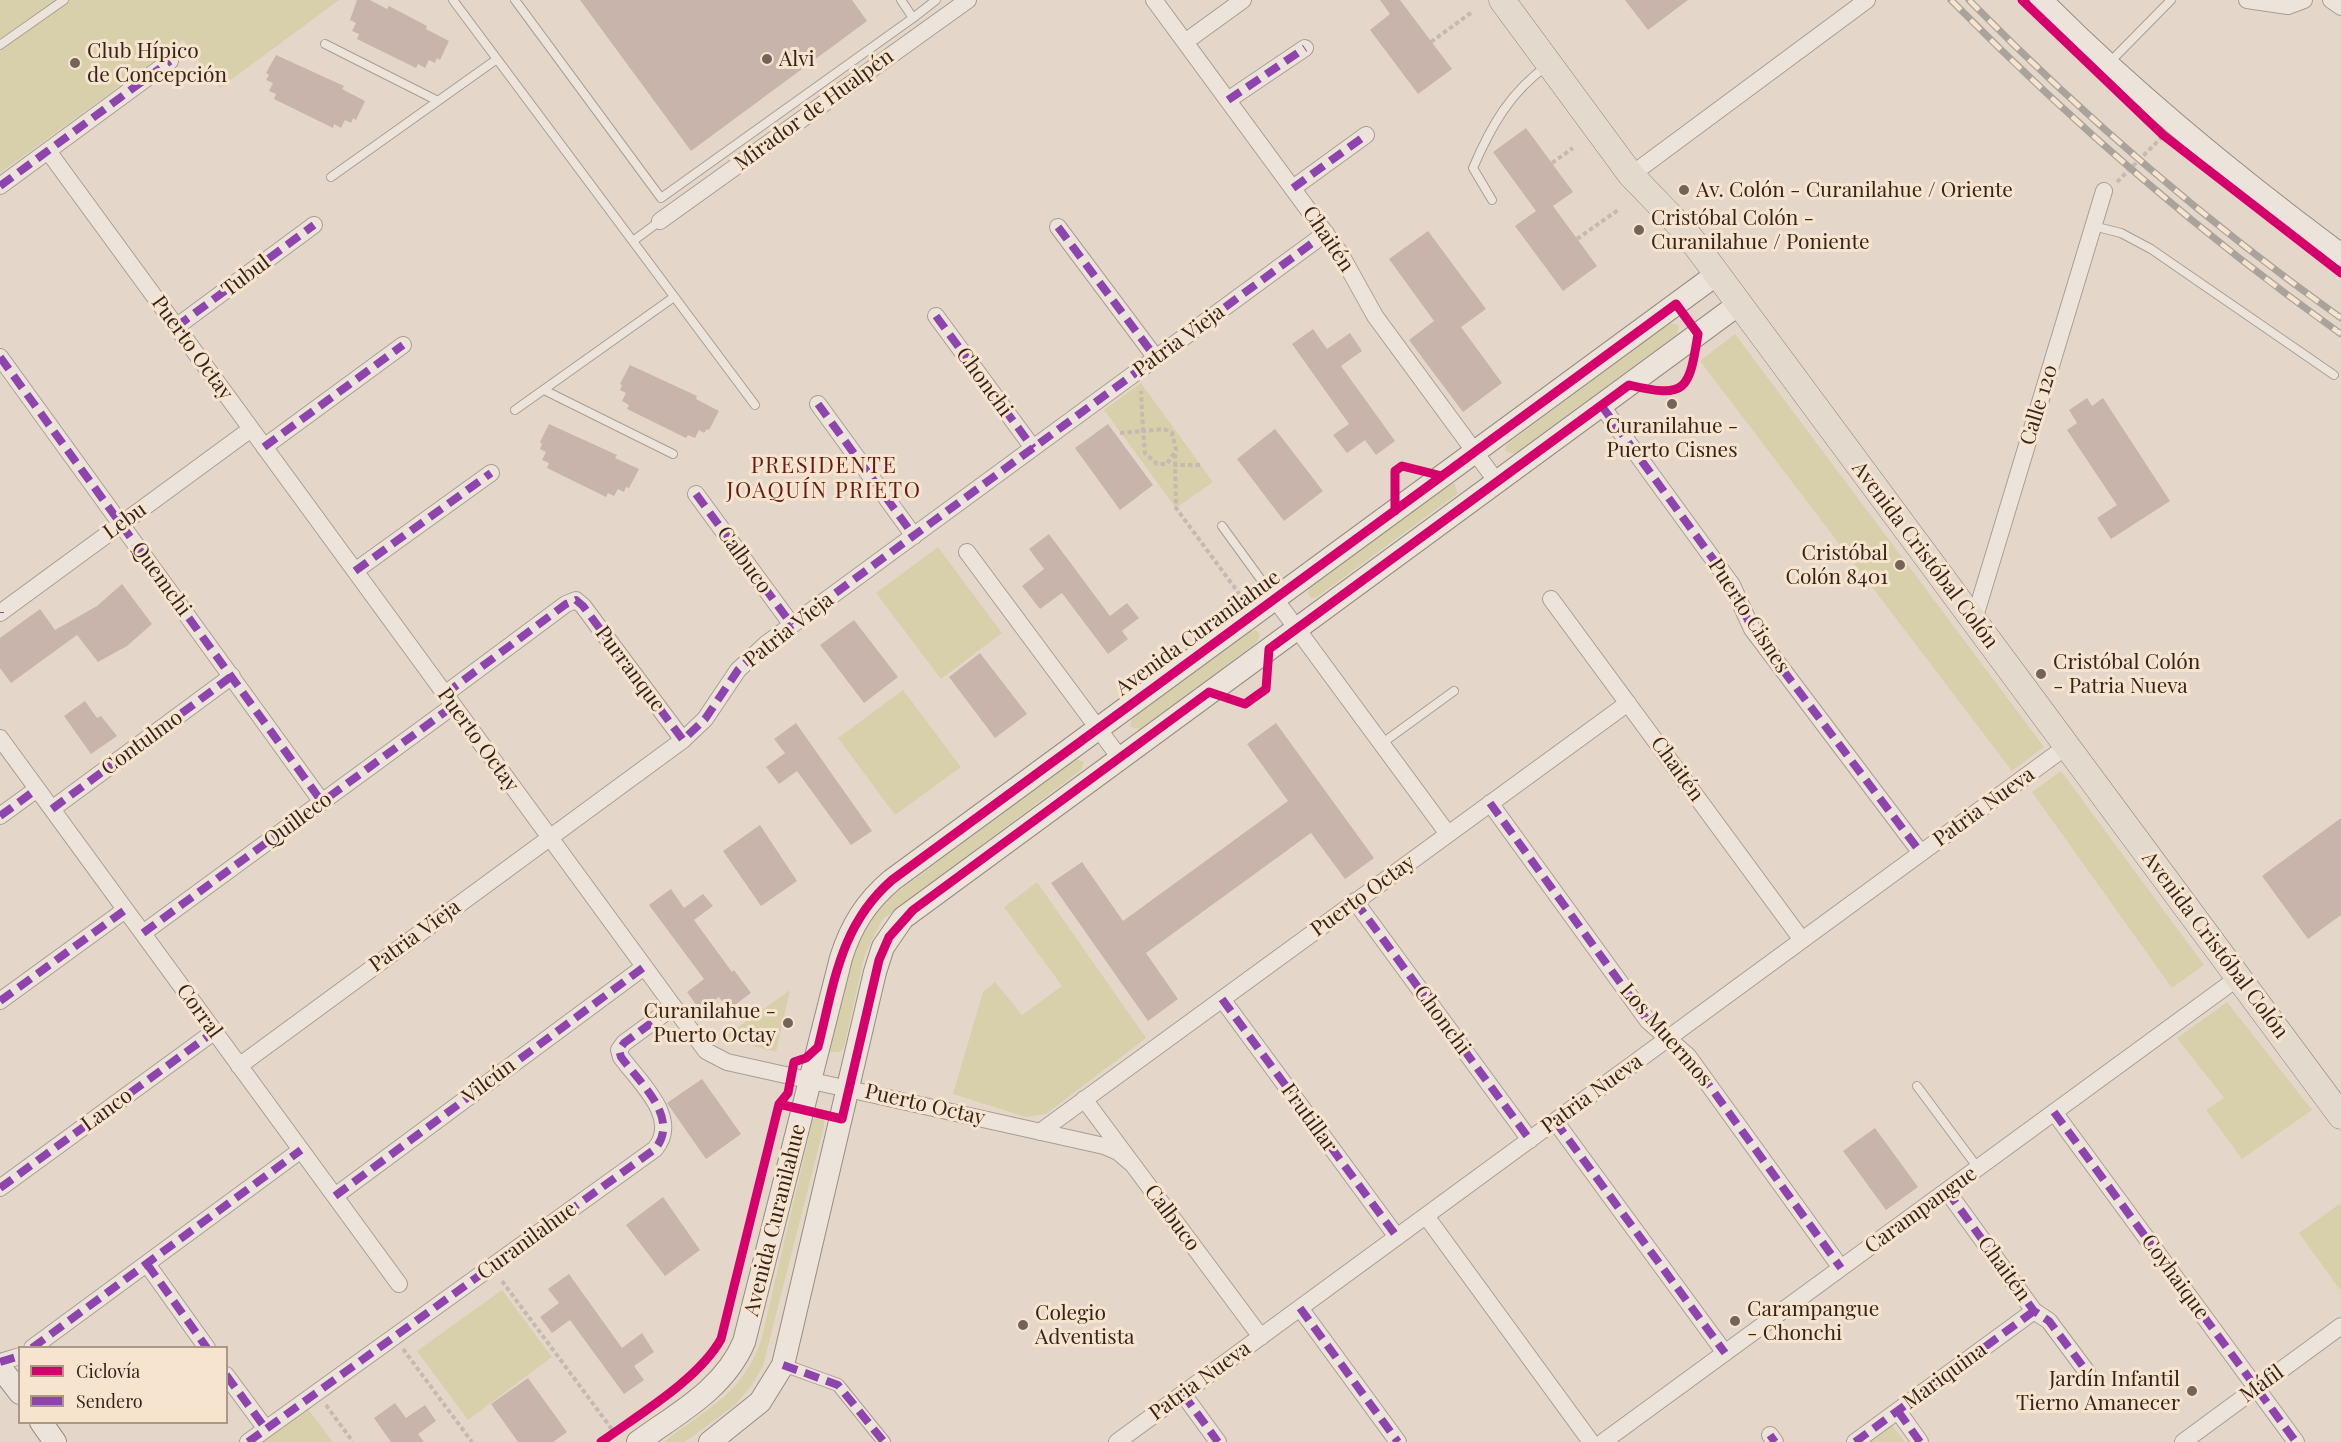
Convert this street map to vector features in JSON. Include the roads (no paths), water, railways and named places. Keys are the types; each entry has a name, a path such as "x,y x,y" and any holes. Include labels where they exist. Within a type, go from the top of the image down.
{"main road":[{"name":"Avenida Cristóbal Colón","path":"1502,0 1631,175 1686,232 2341,1116"},
{"path":"2041,0 2107,64 2189,136 2341,255"},
{"name":"Avenida Curanilahue","path":"630,1434 711,1389 738,1355 748,1328 846,943 869,902 892,880 1717,274"},
{"name":"Avenida Curanilahue","path":"710,1442 760,1402 783,1365 879,960 896,927 924,902 1739,304"},
{"path":"0,1367 18,1390"},
{"path":"42,1424 55,1442"}],"street":[{"name":"Mirador de Hualpén","path":"660,221 968,0"},
{"name":"Chaitén","path":"1154,0 1326,233 1347,264 1375,316 1497,482"},
{"path":"1185,42 1243,0"},
{"path":"1631,175 1867,0"},
{"path":"2247,0 2288,6 2304,0"},
{"path":"2331,0 2341,7"},
{"path":"1228,99 1305,48"},
{"path":"0,186 170,61"},
{"path":"1293,188 1366,135"},
{"name":"Puerto Octay","path":"48,151 701,1045 713,1056 1111,1149 1132,1164"},
{"name":"Calle 120","path":"1974,620 2104,190"},
{"name":"Tubul","path":"176,327 314,225"},
{"path":"1058,227 1156,358"},
{"name":"Patria Vieja","path":"239,1066 683,740 705,719 738,670 766,644 1326,233"},
{"name":"Chonchi","path":"936,315 1033,448"},
{"path":"264,447 403,345"},
{"name":"Quemchi","path":"0,357 322,802"},
{"path":"818,404 914,536"},
{"name":"Puerto Cisnes","path":"1601,405 1732,585 1752,629 1921,853"},
{"name":"Lebu","path":"0,613 251,429"},
{"path":"355,571 491,473"},
{"name":"Calbuco","path":"696,494 792,625"},
{"path":"967,552 1120,758"},
{"name":"Chaitén","path":"1551,598 1802,940"},
{"path":"1275,599 1448,834"},
{"name":"Quilleco","path":"142,933 322,802 566,604 576,600"},
{"name":"Purranque","path":"576,600 584,606 683,740"},
{"name":"Contulmo","path":"52,809 232,676"},
{"name":"Puerto Octay","path":"1040,1132 1628,703"},
{"name":"Corral","path":"0,738 399,1284"},
{"name":"Patria Nueva","path":"1117,1442 2067,746"},
{"path":"0,816 37,789"},
{"name":"Los Muermos","path":"1490,803 1648,1021 1688,1056 1841,1268"},
{"name":"Chonchi","path":"1355,901 1530,1140"},
{"path":"0,1001 125,910"},
{"name":"Vilcún","path":"335,1196 644,967"},
{"name":"Carampangue","path":"1603,1442 2239,977"},
{"name":"Frutillar","path":"1222,999 1397,1237"},
{"name":"Curanilahue","path":"248,1442 492,1267 661,1142 664,1134 662,1114 621,1057 619,1050 624,1043 673,1007"},
{"name":"Lanco","path":"0,1188 214,1031"},
{"name":"Calbuco","path":"1084,1099 1261,1337"},
{"name":"Coyhaique","path":"2054,1112 2296,1442"},
{"path":"1556,1121 1725,1353"},
{"path":"33,1346 301,1150"},
{"name":"Chaitén","path":"1947,1191 2034,1311 2049,1321 2087,1372"},
{"path":"1426,1216 1591,1442"},
{"path":"147,1264 206,1346"},
{"path":"1300,1308 1398,1442"},
{"name":"Mariquina","path":"1855,1442 2034,1311"},
{"name":"Máfil","path":"2183,1442 2341,1326"},
{"path":"0,1362 18,1357"},
{"path":"783,1365 827,1378 838,1385 884,1442"},
{"path":"228,1378 266,1430"},
{"path":"1183,1394 1218,1442"},
{"path":"1898,1411 1920,1442"}],"lane":[{"path":"0,45 64,0"},
{"path":"453,0 755,405"},
{"path":"515,0 661,198 936,0"},
{"path":"901,0 913,18"},
{"path":"2107,64 2171,0"},
{"path":"325,44 438,101"},
{"path":"331,177 497,59"},
{"path":"1492,200 1473,168 1504,107 1525,81 1550,63"},
{"path":"633,241 660,221"},
{"path":"2093,226 2121,233 2151,249 2334,375"},
{"path":"515,410 674,297"},
{"path":"544,390 673,454"},
{"path":"1222,526 1275,599"},
{"path":"1381,744 1454,691"},
{"path":"1917,1086 1978,1168"}],"railway":[{"path":"1951,0 2043,90 2139,176 2238,257 2341,334"},
{"path":"1969,0 2102,127 2148,167 2243,245 2341,318"}],"place":[{"name":"Alvi","path":"767,59"},
{"name":"Club Hípico de Concepción","path":"75,63"},
{"name":"Av. Colón - Curanilahue / Oriente","path":"1684,190"},
{"name":"Cristóbal Colón - Curanilahue / Poniente","path":"1639,230"},
{"name":"Curanilahue - Puerto Cisnes","path":"1672,404"},
{"name":"Cristóbal Colón 8401","path":"1900,565"},
{"name":"Cristóbal Colón - Patria Nueva","path":"2041,674"},
{"name":"Curanilahue - Puerto Octay","path":"788,1023"},
{"name":"Carampangue - Chonchi","path":"1735,1321"},
{"name":"Colegio Adventista","path":"1023,1325"},
{"name":"Jardín Infantil Tierno Amanecer","path":"2192,1391"}],"district":[{"name":"PRESIDENTE JOAQUÍN PRIETO","path":"824,479"}]}
